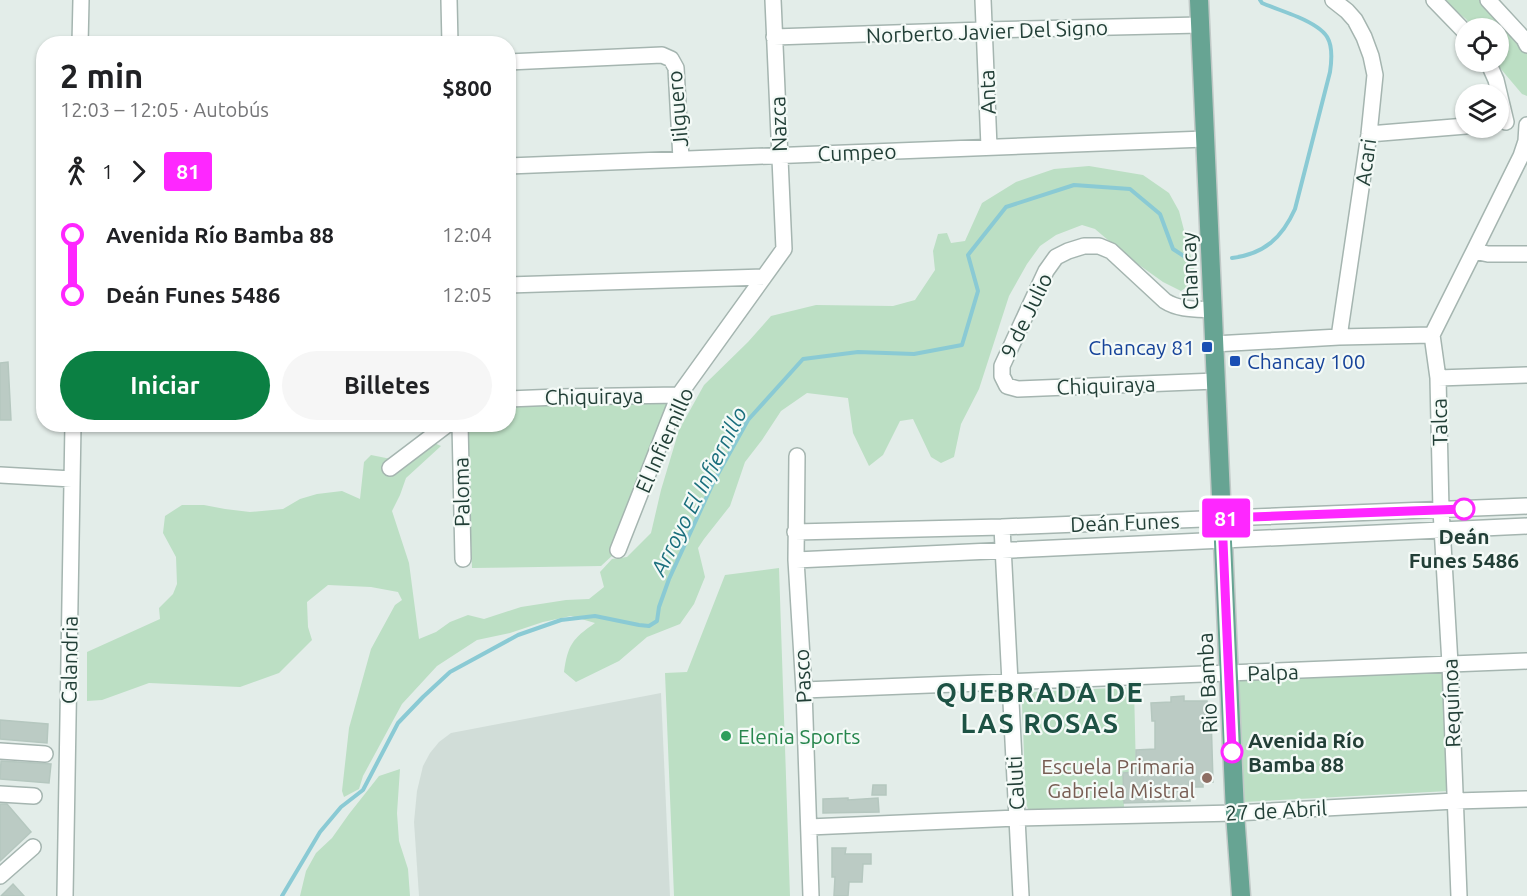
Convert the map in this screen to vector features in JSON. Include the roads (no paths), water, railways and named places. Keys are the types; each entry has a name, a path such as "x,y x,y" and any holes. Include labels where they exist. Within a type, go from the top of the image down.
{"main road":[{"name":"Chancay","path":"1199,0 1222,540"},
{"name":"Rio Bamba","path":"1222,540 1241,896"}],"street":[{"path":"80,36 81,0"},
{"path":"449,0 450,36"},
{"name":"Nazca","path":"773,0 784,249"},
{"name":"Anta","path":"983,0 989,147"},
{"name":"Acari","path":"1333,0 1347,11 1364,37 1375,75 1369,134 1339,337"},
{"path":"1434,0 1455,22"},
{"path":"1488,0 1527,45"},
{"name":"Norberto Javier Del Signo","path":"774,37 1200,25"},
{"name":"Jilguero","path":"516,62 662,55 671,59 676,68 681,159"},
{"path":"1214,344 1339,337 1432,335 1521,156 1526,141 1527,123 1509,122"},
{"path":"1369,134 1455,127"},
{"name":"Cumpeo","path":"516,166 1205,139"},
{"name":"9 de Julio","path":"1002,376 1002,366 1046,272 1056,257 1068,250 1084,246 1099,246 1111,251 1172,305 1213,310"},
{"name":"El Infiernillo","path":"618,550 679,395 784,249"},
{"path":"1474,251 1488,254 1527,254"},
{"path":"516,285 764,277"},
{"name":"Talca","path":"1432,335 1438,378 1441,510"},
{"path":"1438,378 1527,375"},
{"name":"Chiquiraya","path":"1002,376 1006,386 1018,389 1216,381"},
{"name":"Chiquiraya","path":"516,399 679,395"},
{"name":"Calandria","path":"65,896 73,432"},
{"path":"390,468 437,432"},
{"name":"Paloma","path":"460,432 463,559"},
{"name":"Pasco","path":"797,456 795,532 804,690 811,896"},
{"path":"0,475 72,479"},
{"name":"Deán Funes","path":"795,532 1002,527 1527,506"},
{"name":"Requínoa","path":"1441,510 1450,664 1459,896"},
{"name":"Deán Funes","path":"796,560 1527,526"},
{"name":"Caluti","path":"1002,527 1021,896"},
{"name":"Palpa","path":"804,690 1527,661"},
{"path":"0,751 45,754"},
{"path":"0,794 34,796"},
{"name":"27 de Abril","path":"808,827 1017,818 1235,813 1527,799"},
{"path":"0,876 33,848"}],"waterway":[{"name":"Arroyo El Infiernillo","path":"1232,258 1254,253 1271,243 1290,219 1295,209 1330,72 1330,44 1323,31 1294,15 1262,3 1260,0"},
{"name":"Arroyo El Infiernillo","path":"282,896 320,832 341,807 363,790 398,723 450,672 518,635 561,620 595,616 649,626 657,621 659,607 669,579 714,481 748,420 803,359 858,352 914,354 962,345 978,291 968,255 1006,207 1074,185 1130,189 1160,214 1173,249 1193,262"}],"place":[{"name":"Chancay 81","path":"1207,347"},
{"name":"Chancay 100","path":"1235,361"},
{"name":"Deán Funes 5486","path":"1464,509"},
{"name":"Elenia Sports","path":"726,736"},
{"name":"Avenida Río Bamba 88","path":"1232,752"},
{"name":"Escuela Primaria Gabriela Mistral","path":"1207,778"}],"district":[{"name":"QUEBRADA DE LAS ROSAS","path":"1040,708"}]}
